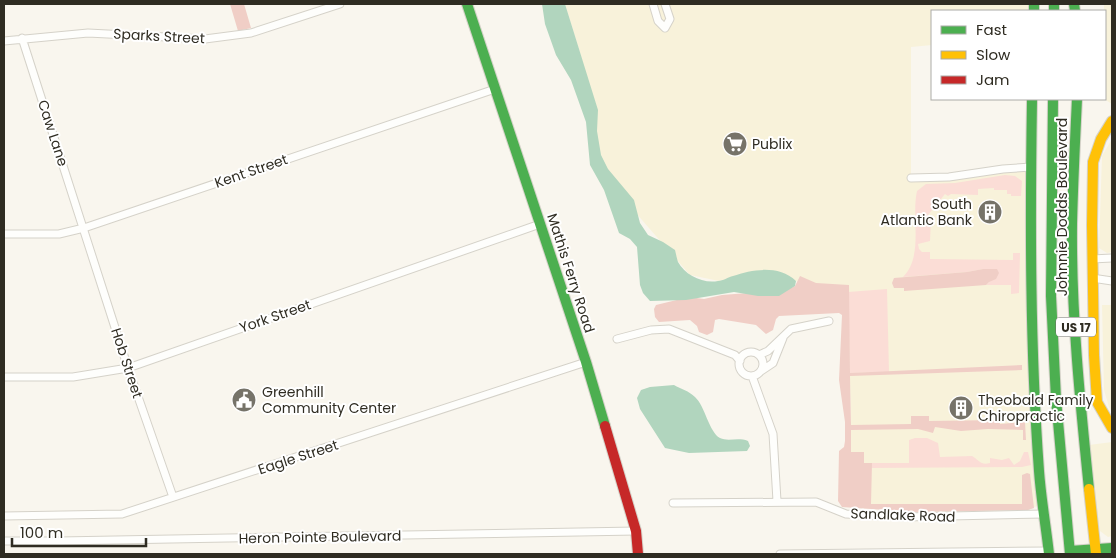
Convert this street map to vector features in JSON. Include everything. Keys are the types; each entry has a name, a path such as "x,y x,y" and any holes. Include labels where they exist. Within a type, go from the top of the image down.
{"main road":[{"name":"Mathis Ferry Road","path":"467,4 586,362 636,531 638,554"},
{"path":"1032,100 1032,350 1039,473 1049,553"},
{"name":"Johnnie Dodds Boulevard","path":"1052,100 1051,296 1056,399 1070,552"},
{"name":"Johnnie Dodds Boulevard","path":"1076,100 1072,225 1075,309 1079,392 1096,552"},
{"path":"1112,121 1101,139 1093,162 1092,259 1097,402 1112,428"},
{"path":"1070,552 1096,552 1112,548"}],"street":[{"name":"Sparks Street","path":"4,41 88,32 205,40 251,33 340,4"},
{"path":"653,4 658,21 665,28 670,19 665,4"},
{"name":"Caw Lane","path":"22,38 84,228"},
{"name":"Kent Street","path":"4,234 59,234 84,228 495,90"},
{"path":"911,178 948,177 1031,167"},
{"name":"York Street","path":"4,377 73,377 128,368 540,224"},
{"name":"Hob Street","path":"84,228 128,368 173,498"},
{"path":"1092,259 1112,258"},
{"path":"1092,278 1112,281"},
{"path":"759,355 768,350 791,329 828,321"},
{"path":"617,339 651,330 669,329 735,355 740,361 744,373 752,376 773,363 785,334"},
{"path":"740,361 750,352 759,355 763,363 760,372"},
{"name":"Eagle Street","path":"4,516 122,514 586,362"},
{"path":"752,376 773,434 777,501"},
{"name":"Sandlake Road","path":"673,503 816,502 846,514 905,517 1044,514"},
{"name":"Heron Pointe Boulevard","path":"4,541 59,542 636,531"},
{"path":"780,554 1049,553"}],"shaded area":[{"path":"230,4 244,4 251,28 238,31"},
{"path":"542,4 565,4 598,110 597,131 601,155 608,169 634,200 640,223 648,235 675,250 681,267 690,275 701,280 720,281 757,270 766,270 782,272 796,281 795,286 779,296 758,296 734,292 686,300 650,301 643,293 640,285 637,247 630,239 619,233 604,190 590,165 586,122 571,80 556,55 545,24"},
{"path":"565,4 1034,4 1034,10 931,10 931,45 911,47 911,177 1031,167 1037,506 1028,510 915,512 847,503 851,425 848,292 831,293 766,271 719,281 690,275 601,173 580,53"},
{"path":"1104,4 1112,4 1112,104 1106,100 1106,10 1104,10"},
{"path":"1112,139 1112,252 1107,253 1099,248 1102,156"},
{"path":"1005,175 1015,176 1022,181 1021,196 1011,196 1011,194 1007,194 1007,190 994,190 994,188 978,189 978,195 951,194 948,196 945,194 928,215 931,219 930,241 918,244 922,252 930,252 930,259 1013,260 1013,253 1020,253 1019,293 1011,294 1011,285 986,285 989,282 983,269 903,277 913,258 915,247 917,191 926,184 955,183"},
{"path":"997,269 999,273 996,279 986,285 904,291 904,288 894,288 892,283 894,278"},
{"path":"800,276 816,283 849,285 850,373 1022,365 1022,370 850,376 851,425 911,424 911,416 929,416 929,421 999,420 1000,424 1025,422 1026,440 1023,440 1023,430 988,429 961,431 935,427 933,433 918,429 851,430 851,452 864,452 864,463 872,463 871,504 1022,504 1022,475 1027,473 1030,474 1034,508 1028,510 915,512 842,507 838,501 839,451 844,447 845,422 839,380 842,315 839,313 779,316 776,319 773,330 766,334 756,325 719,319 715,320 713,332 707,335 699,332 697,326 690,320 659,322 655,317 654,309 656,305 689,297 704,299 722,295 787,290 795,286"},
{"path":"887,289 889,372 850,373 848,292"},
{"path":"1102,305 1112,305 1112,412 1104,390"},
{"path":"674,385 695,397 702,406 716,435 723,439 748,441 750,446 747,451 689,453 665,448 640,409 637,398 641,390 650,387"},
{"path":"927,438 938,443 940,457 972,456 984,464 990,463 990,458 1002,460 1009,458 1014,465 1020,461 1024,452 1028,452 1031,465 1022,467 871,468 872,463 909,463 909,440"},
{"path":"1112,442 1112,536 1108,537 1100,531 1097,520 1089,445"}],"traffic: fast":[{"path":"467,4 586,362 605,426"},
{"path":"1034,4 1034,10"},
{"path":"1054,4 1054,10"},
{"path":"1074,4 1075,10"},
{"path":"1032,100 1032,332 1040,481 1049,554"},
{"path":"1053,100 1051,296 1056,399 1070,554"},
{"path":"1077,100 1072,224 1073,290 1079,390 1089,489"},
{"path":"1070,551 1112,548"}],"traffic: slow":[{"path":"1112,121 1101,139 1093,162 1092,225 1094,355 1097,402 1112,428"},
{"path":"1089,489 1096,554"}],"traffic: jam":[{"path":"605,426 636,531 638,554"}],"place":[{"name":"Publix","path":"735,144"},
{"name":"South Atlantic Bank","path":"990,212"},
{"name":"Greenhill Community Center","path":"244,400"},
{"name":"Theobald Family Chiropractic","path":"961,408"}]}
